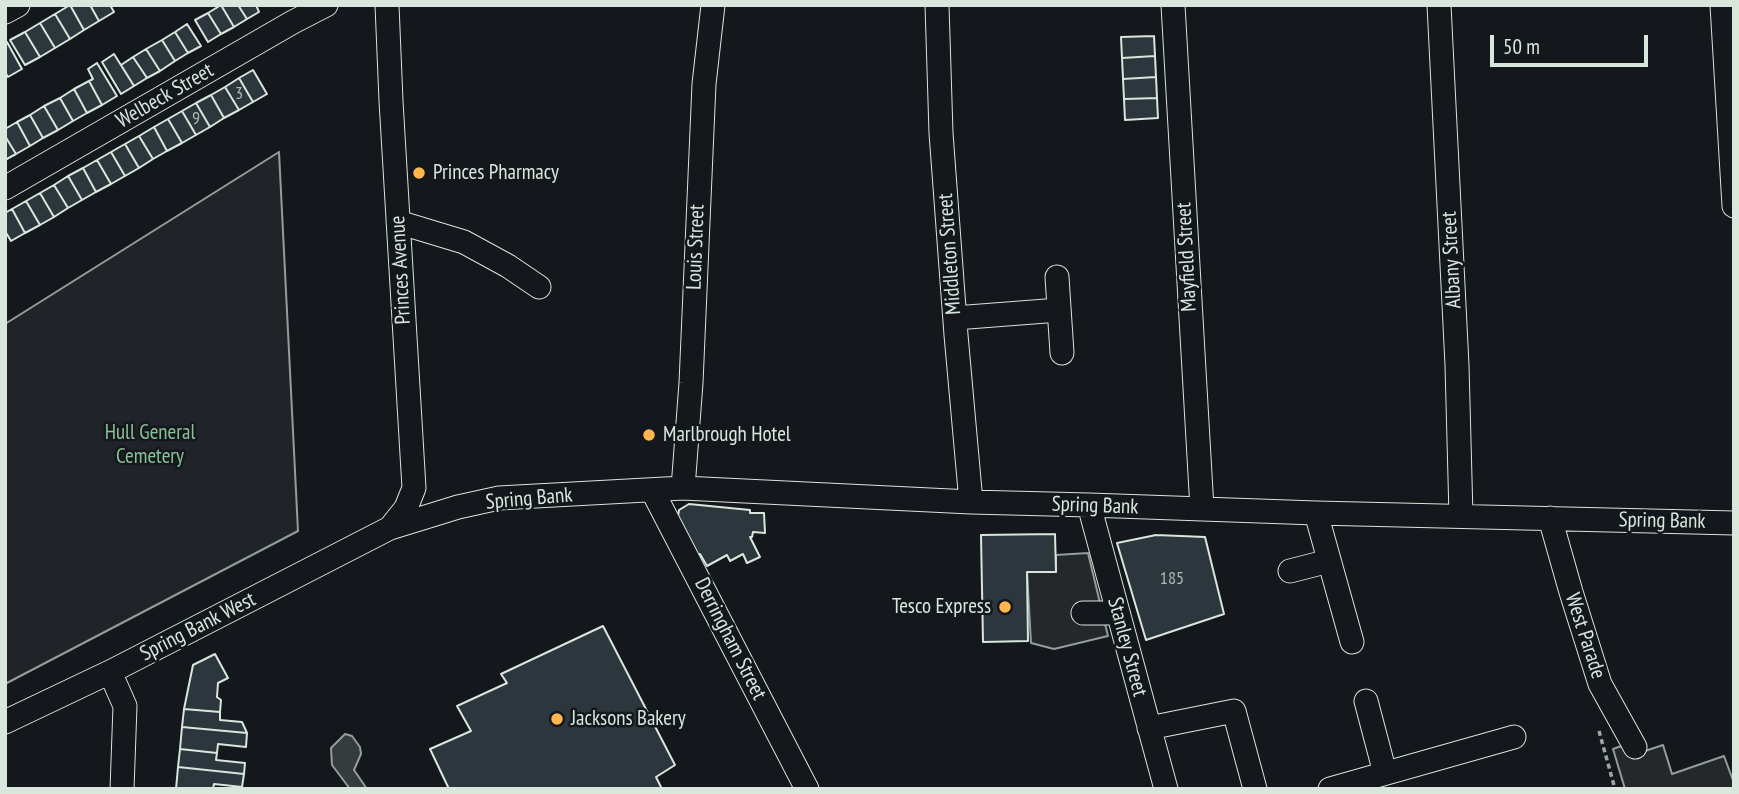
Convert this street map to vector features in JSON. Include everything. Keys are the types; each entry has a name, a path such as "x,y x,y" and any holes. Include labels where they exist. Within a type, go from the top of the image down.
{"street":[{"path":"5,12 18,5"},
{"name":"Welbeck Street","path":"5,188 326,5"},
{"name":"Princes Avenue","path":"387,5 414,488"},
{"name":"Louis Street","path":"683,488 691,383 704,84 713,5"},
{"name":"Middleton Street","path":"937,5 941,133 971,502"},
{"name":"Mayfield Street","path":"1173,5 1202,509"},
{"name":"Albany Street","path":"1439,5 1456,351 1461,516"},
{"path":"1722,5 1734,206"},
{"path":"398,222 464,242 538,286"},
{"path":"1057,277 1062,353"},
{"path":"955,318 1059,310"},
{"path":"390,528 406,508 414,488"},
{"name":"Spring Bank","path":"414,488 425,502 458,507"},
{"name":"Spring Bank","path":"390,528 458,507 499,498 683,488 971,502 1734,523"},
{"name":"Derringham Street","path":"652,490 807,789"},
{"name":"Stanley Street","path":"1089,505 1166,789"},
{"path":"1316,513 1352,642"},
{"name":"West Parade","path":"1550,519 1600,684 1635,747"},
{"name":"Spring Bank West","path":"5,722 110,672 390,528"},
{"path":"1290,571 1329,561"},
{"path":"1083,613 1118,613"},
{"path":"110,672 125,706 122,789"},
{"path":"1366,701 1385,774"},
{"path":"1149,728 1234,711 1255,789"},
{"path":"1330,789 1514,737"}],"green space":[{"name":"Hull General Cemetery","path":"279,152 298,531 5,684 5,324"}],"shaded area":[{"path":"1088,553 1108,636 1054,649 1031,643 1027,572 1056,572 1056,555"},
{"path":"345,734 352,736 360,747 361,754 354,770 367,789 350,789 332,765 331,748"},
{"path":"1641,739 1645,751 1663,745 1672,774 1724,756 1734,789 1625,789 1613,749"}],"building":[{"path":"70,5 84,30 70,39 55,14"},
{"path":"70,5 90,5 99,21 84,30"},
{"path":"90,5 110,5 114,12 99,21"},
{"path":"221,5 234,27 221,34 208,13"},
{"path":"221,5 238,5 247,19 234,27"},
{"path":"238,5 256,5 259,12 247,19"},
{"path":"208,13 221,34 208,42 195,20"},
{"path":"55,14 70,39 55,48 40,23"},
{"path":"40,23 55,48 40,57 25,32"},
{"path":"187,24 201,46 188,53 175,32"},
{"path":"25,32 40,57 25,65 10,40"},
{"path":"175,32 188,53 175,61 162,40"},
{"path":"1154,36 1155,56 1122,58 1121,37"},
{"path":"162,40 175,61 160,71 146,49"},
{"path":"7,42 22,69 8,77 5,72"},
{"path":"146,49 160,71 147,78 133,57"},
{"path":"114,54 134,86 121,94 102,62"},
{"path":"1155,56 1156,77 1123,79 1122,58"},
{"path":"133,57 147,78 134,86 121,65"},
{"path":"97,63 117,96 102,105 89,81 93,79 88,69"},
{"path":"253,70 267,94 253,102 239,78"},
{"path":"1156,77 1157,98 1124,99 1123,79"},
{"path":"239,78 253,102 239,110 225,87"},
{"path":"89,81 102,105 87,113 74,89"},
{"path":"225,87 239,110 224,118 211,95"},
{"path":"74,89 87,113 73,121 60,98"},
{"path":"211,95 224,118 210,127 196,103"},
{"path":"60,98 73,121 58,130 44,106"},
{"path":"1157,98 1158,118 1125,120 1124,99"},
{"path":"196,103 210,127 196,135 182,111"},
{"path":"44,106 58,130 43,138 30,115"},
{"path":"182,111 196,135 182,143 168,119"},
{"path":"30,115 43,138 30,146 17,122"},
{"path":"168,119 182,143 167,151 154,127"},
{"path":"17,122 30,146 16,154 5,136 5,129"},
{"path":"154,127 167,151 153,159 139,136"},
{"path":"5,136 16,154 5,160"},
{"path":"139,136 153,159 139,168 125,144"},
{"path":"125,144 139,168 125,176 111,152"},
{"path":"111,152 125,176 111,184 97,160"},
{"path":"97,160 111,184 96,192 83,168"},
{"path":"83,168 96,192 82,200 68,176"},
{"path":"68,176 82,200 68,208 54,185"},
{"path":"54,185 68,208 54,217 40,193"},
{"path":"40,193 54,217 40,225 26,201"},
{"path":"26,201 40,225 25,233 12,209"},
{"path":"12,209 25,233 11,241 5,231 5,213"},
{"path":"689,504 764,513 765,533 753,532 750,537 760,557 747,563 743,554 730,561 727,555 707,566 689,542 678,516 679,510"},
{"name":"Tesco Express","path":"1055,534 1056,572 1027,572 1028,641 983,642 981,535"},
{"path":"1156,535 1205,537 1224,614 1146,640 1117,543"},
{"name":"Jacksons Bakery","path":"603,626 675,765 656,777 662,789 449,789 430,749 471,731 457,706 507,683 501,674"},
{"path":"215,654 228,678 218,683 220,712 184,709 193,665"},
{"path":"184,709 220,712 220,720 242,722 247,733 182,727"},
{"path":"182,727 247,733 246,747 218,744 217,753 180,749"},
{"path":"180,749 217,753 216,760 245,763 244,774 178,767"},
{"path":"178,767 244,774 242,787 214,784 213,789 176,789"}],"place":[{"name":"Princes Pharmacy","path":"419,173"},
{"name":"Marlbrough Hotel","path":"649,435"},
{"name":"Tesco Express","path":"1005,607"},
{"name":"Jacksons Bakery","path":"557,719"}]}
